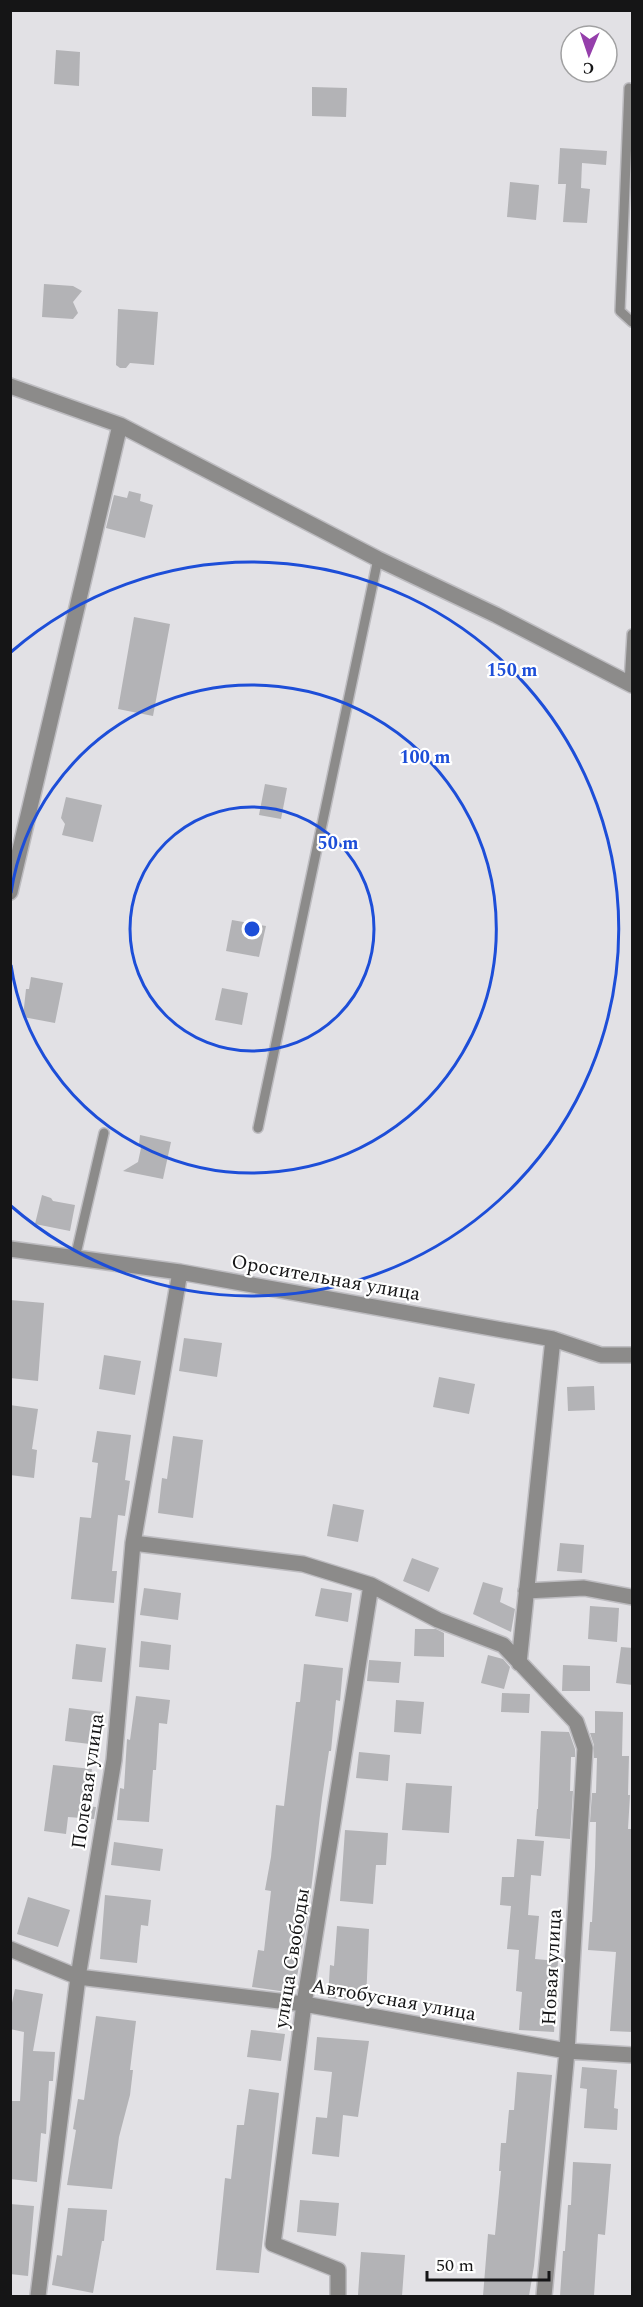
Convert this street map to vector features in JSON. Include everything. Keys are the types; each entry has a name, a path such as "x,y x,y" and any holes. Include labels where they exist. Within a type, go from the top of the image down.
{"street":[{"path":"10,386 120,425 378,559 496,615 631,684"},
{"path":"10,892 120,425"},
{"name":"Оросительная улица","path":"10,1249 180,1272 553,1339 601,1355 633,1355"},
{"name":"Полевая улица","path":"38,2296 78,1977 114,1760 133,1543 180,1272"},
{"path":"519,1663 553,1339"},
{"name":"Новая улица","path":"133,1543 303,1564 371,1585 438,1620 503,1645 576,1722 585,1748 567,2051 544,2296"},
{"name":"улица Свободы","path":"338,2296 338,2270 273,2244 304,2004 371,1585"},
{"path":"526,1591 584,1588 633,1597"},
{"name":"Автобусная улица","path":"10,1949 78,1977 304,2004 567,2051 633,2055"}],"lane":[{"path":"629,88 620,311 633,322"},
{"path":"258,1128 378,559"},
{"path":"631,684 633,634"},
{"path":"75,1258 104,1133"}],"building":[{"path":"56,50 80,52 79,86 54,84"},
{"path":"312,87 347,88 346,117 312,116"},
{"path":"560,148 607,151 606,165 582,163 581,188 590,189 587,223 563,222 566,184 558,184"},
{"path":"510,182 539,185 536,220 507,217"},
{"path":"44,284 73,286 82,291 73,302 78,313 73,319 42,317"},
{"path":"118,309 158,312 154,365 130,363 126,368 120,368 116,365"},
{"path":"129,491 141,494 140,501 153,505 145,538 106,528 114,495 127,498"},
{"path":"134,617 170,624 153,716 118,709"},
{"path":"265,784 287,788 281,819 259,815"},
{"path":"66,797 102,805 93,842 62,835 65,824 61,818"},
{"path":"232,920 266,926 259,957 226,951"},
{"path":"31,977 63,983 55,1023 23,1017 26,989 29,989"},
{"path":"222,988 248,993 242,1025 215,1020"},
{"path":"140,1135 171,1142 163,1179 123,1171 138,1162 141,1148"},
{"path":"42,1195 53,1201 75,1205 70,1231 35,1224"},
{"path":"10,1300 44,1303 38,1381 10,1378"},
{"path":"184,1338 222,1343 217,1377 179,1371"},
{"path":"104,1355 141,1361 135,1395 99,1389"},
{"path":"439,1377 475,1384 469,1414 433,1407"},
{"path":"594,1386 595,1410 568,1411 567,1387"},
{"path":"10,1405 38,1409 32,1449 37,1450 34,1478 10,1475"},
{"path":"97,1431 131,1435 125,1480 130,1481 125,1516 118,1515 112,1571 117,1571 114,1603 71,1599 80,1517 91,1518 98,1463 92,1462"},
{"path":"173,1436 203,1440 193,1518 158,1513 162,1478 167,1479"},
{"path":"333,1504 364,1510 358,1542 327,1536"},
{"path":"560,1543 584,1545 582,1573 557,1571"},
{"path":"412,1558 439,1568 429,1592 403,1581"},
{"path":"483,1582 503,1588 500,1602 515,1609 511,1632 473,1614"},
{"path":"144,1588 181,1593 178,1620 140,1615"},
{"path":"321,1588 352,1593 348,1622 315,1616"},
{"path":"590,1606 619,1608 617,1642 588,1639"},
{"path":"415,1629 436,1629 444,1633 444,1657 414,1656"},
{"path":"141,1641 171,1645 169,1670 139,1667"},
{"path":"76,1644 106,1648 102,1682 72,1679"},
{"path":"621,1647 633,1648 633,1685 616,1683"},
{"path":"488,1655 503,1659 510,1667 504,1689 481,1683"},
{"path":"369,1660 401,1662 399,1683 367,1681"},
{"path":"304,1664 343,1668 340,1701 336,1700 331,1751 329,1751 322,1798 308,1916 294,1993 252,1987 258,1950 264,1951 271,1891 265,1890 276,1805 284,1806 296,1702 300,1702"},
{"path":"563,1665 590,1666 590,1691 562,1691"},
{"path":"502,1693 530,1694 529,1713 501,1712"},
{"path":"136,1696 170,1700 167,1724 159,1723 149,1822 117,1820 120,1788 124,1789 127,1739 130,1740"},
{"path":"396,1700 424,1702 421,1734 394,1732"},
{"path":"69,1708 102,1712 98,1745 65,1741"},
{"path":"595,1711 623,1712 622,1756 629,1756 628,1829 633,1829 633,2032 610,2031 616,1952 588,1950 595,1867 596,1822 590,1822 592,1793 596,1793 597,1758 594,1758 594,1745 590,1733 595,1733"},
{"path":"541,1731 569,1732 575,1749 575,1757 571,1757 570,1791 573,1791 570,1839 535,1836"},
{"path":"359,1752 390,1755 388,1781 356,1778"},
{"path":"53,1765 92,1769 87,1806 96,1807 94,1819 68,1817 66,1834 44,1831"},
{"path":"406,1783 452,1786 449,1833 402,1830"},
{"path":"345,1830 388,1833 386,1865 376,1865 373,1904 340,1901"},
{"path":"517,1839 544,1841 541,1876 531,1875 528,1915 539,1916 535,1959 558,1961 554,2032 519,2030 522,1992 516,1991 519,1950 507,1949 511,1906 500,1905 502,1877 514,1877"},
{"path":"114,1842 163,1849 160,1871 111,1865"},
{"path":"105,1895 151,1900 148,1926 141,1925 137,1963 100,1959"},
{"path":"28,1897 70,1910 58,1947 17,1934"},
{"path":"337,1926 369,1929 366,2002 328,1998 330,1965 334,1966"},
{"path":"15,1989 43,1994 33,2051 55,2052 53,2081 49,2081 46,2134 41,2133 37,2182 10,2179 10,2101 20,2101 24,2032 10,2029 10,2012"},
{"path":"96,2016 136,2021 130,2070 133,2070 130,2095 119,2137 112,2189 67,2185 76,2130 73,2129 78,2099 84,2100"},
{"path":"251,2030 285,2034 281,2061 247,2057"},
{"path":"317,2037 369,2041 358,2117 343,2115 339,2157 312,2154 316,2117 327,2118 332,2072 314,2070"},
{"path":"582,2067 617,2070 614,2108 618,2109 617,2130 584,2128 587,2089 580,2088"},
{"path":"517,2072 552,2075 534,2266 529,2296 483,2296 488,2234 495,2235 501,2171 499,2171 501,2143 506,2143 509,2110 514,2110"},
{"path":"249,2089 279,2093 259,2273 216,2270 225,2178 231,2179 237,2125 244,2125"},
{"path":"573,2162 611,2164 605,2235 598,2234 594,2296 560,2296 568,2205 571,2205"},
{"path":"300,2200 339,2203 336,2236 297,2232"},
{"path":"10,2204 34,2206 28,2276 10,2274"},
{"path":"68,2208 107,2210 104,2241 102,2241 93,2293 52,2285 57,2255 62,2256"},
{"path":"361,2252 405,2255 402,2296 358,2295"}]}
